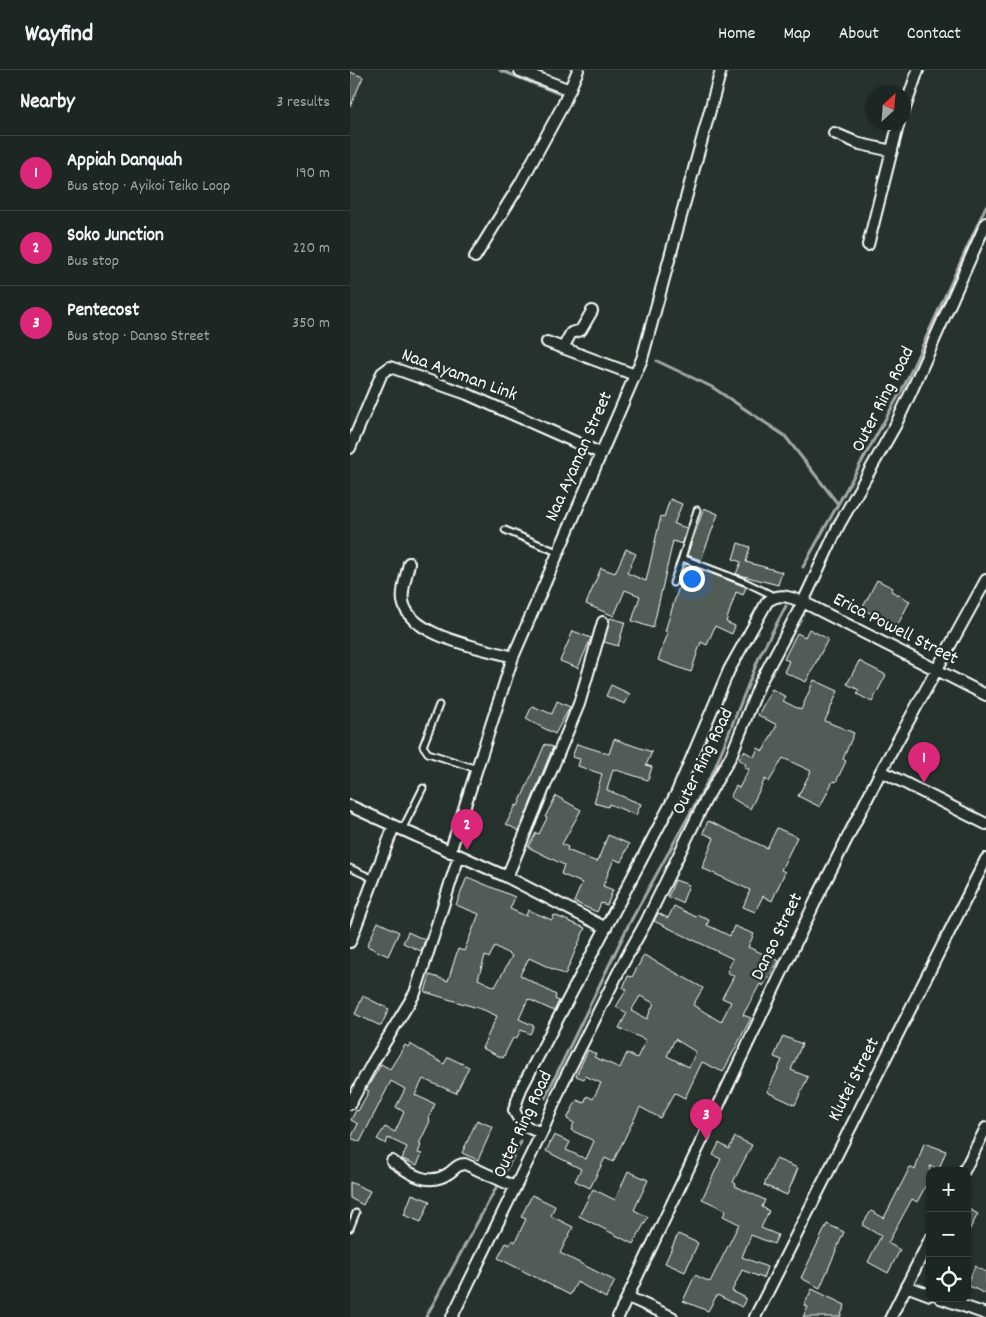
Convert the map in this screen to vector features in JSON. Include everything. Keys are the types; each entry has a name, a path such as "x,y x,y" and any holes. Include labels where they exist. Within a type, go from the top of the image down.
{"street":[{"path":"475,257 520,184 563,105 578,70"},
{"name":"Naa Ayaman Street","path":"350,1104 373,1062 416,993 476,769 513,657 646,348 721,70"},
{"path":"911,90 918,70"},
{"path":"520,71 569,92"},
{"path":"868,245 898,130"},
{"path":"834,133 860,144 892,151"},
{"name":"Outer Ring Road","path":"452,1317 542,1132 563,1082 646,922 705,801 731,756 760,683 803,602 839,524 895,426 985,228"},
{"path":"564,348 572,333 581,330 592,311"},
{"path":"547,342 635,375"},
{"name":"Naa Ayaman Link","path":"350,448 382,373 390,367 467,394 600,453"},
{"path":"409,563 403,603 416,624 450,639 513,657"},
{"name":"Danso Street","path":"618,1317 785,962 881,771 986,580"},
{"path":"542,1132 524,1126 518,1120 514,1110 516,1100 677,792 728,670 767,602 774,596"},
{"name":"Erica Powell Street","path":"774,596 789,597 803,602 986,695"},
{"path":"506,877 579,704 603,622"},
{"path":"881,771 986,824"},
{"path":"350,806 506,877 606,928"},
{"path":"350,942 374,880 398,828"},
{"name":"Klutei Street","path":"756,1317 986,859"},
{"path":"966,1167 986,1128"},
{"path":"392,1161 413,1175 428,1180 441,1177 456,1166 465,1164 515,1187"},
{"path":"891,1317 926,1247"},
{"path":"906,1286 926,1294"},
{"path":"628,1297 672,1317"},
{"path":"952,1302 986,1314"}],"lane":[{"path":"673,583 697,510"},
{"path":"505,530 557,552"},
{"path":"682,558 745,582 774,596"},
{"path":"439,705 423,746 424,749 428,753 476,769"},
{"path":"398,828 423,788"},
{"path":"350,868 374,880"},
{"path":"350,1228 356,1213"}],"building":[{"path":"350,72 363,77 350,107"},
{"path":"670,499 682,504 674,524 687,528 682,544 673,541 653,628 632,621 640,596 625,590 614,616 586,604 601,568 615,573 626,549 636,554 627,573 646,581 661,516 664,517"},
{"path":"704,508 718,514 701,560 687,555"},
{"path":"738,543 750,547 746,562 782,572 778,585 736,574 741,562 733,559"},
{"path":"686,564 746,587 743,595 736,592 726,622 735,626 732,634 715,626 707,645 701,642 691,672 658,660 668,633 665,631"},
{"path":"877,580 893,588 891,591 910,601 897,626 862,609"},
{"path":"610,618 625,622 618,646 604,642"},
{"path":"809,629 828,639 806,682 784,672 789,661 784,659 797,633 805,637"},
{"path":"573,631 591,638 578,668 560,661"},
{"path":"859,661 886,675 872,702 857,694 859,690 847,684"},
{"path":"814,680 838,691 825,721 854,733 843,759 846,761 836,782 833,781 820,807 798,796 811,771 783,758 769,782 765,779 750,809 730,797 736,786 739,788 749,769 744,767 746,764 739,759 744,751 754,757 758,748 763,751 777,725 758,715 772,689 786,697 783,701 801,710"},
{"path":"611,685 630,694 625,704 606,696"},
{"path":"557,701 570,707 555,734 526,719 532,706 552,714"},
{"path":"614,739 652,752 646,765 652,767 648,780 613,769 607,790 641,804 636,815 609,804 608,807 594,803 602,774 578,766 580,759 572,757 577,744 609,754"},
{"path":"545,744 553,747 519,831 506,824 516,805 518,806"},
{"path":"556,796 581,810 562,844 568,847 567,850 597,862 608,835 629,844 621,862 614,859 603,886 613,890 607,905 601,903 597,912 574,902 582,883 561,874 564,865 528,847 536,833 539,834"},
{"path":"708,821 767,848 777,828 797,837 781,870 785,872 772,901 763,896 755,912 743,907 750,890 702,868 714,838 703,833"},
{"path":"467,877 515,897 510,909 526,916 528,910 552,920 554,915 585,928 565,975 529,958 520,975 556,995 555,999 559,1001 554,1011 528,999 519,1019 534,1026 530,1034 521,1030 516,1039 513,1038 503,1058 482,1048 497,1016 484,1010 425,992 430,975 448,981 458,949 464,951 479,914 456,905","holes":["495,946 512,956 495,987 478,979 485,956 489,958"]},
{"path":"675,880 689,885 682,903 668,897"},
{"path":"674,906 696,917 697,915 709,920 707,925 730,936 734,926 754,934 748,947 779,961 763,986 760,984 743,1015 751,1018 723,1072 702,1062 685,1098 675,1093 660,1118 640,1107 613,1162 605,1158 590,1188 575,1181 581,1169 546,1151 554,1135 570,1142 566,1150 586,1159 594,1141 571,1130 574,1123 567,1119 577,1100 584,1103 587,1096 593,1099 601,1083 585,1076 584,1079 576,1076 588,1050 596,1054 594,1057 620,1068 627,1053 637,1058 646,1040 619,1028 627,1013 616,1007 627,989 623,988 628,976 632,977 644,955 703,988 693,1005 721,1022 731,1002 722,998 734,976 727,972 733,959 654,921 658,913 668,918","holes":["640,996 654,1003 647,1019 631,1011","675,1039 696,1052 689,1067 667,1056"]},
{"path":"378,922 399,932 388,956 367,946"},
{"path":"408,932 425,940 421,951 403,943"},
{"path":"363,996 389,1009 381,1026 355,1014"},
{"path":"783,1036 802,1044 791,1070 808,1077 795,1105 767,1092 782,1060 774,1057"},
{"path":"410,1044 444,1064 448,1057 469,1067 456,1093 423,1079 415,1095 435,1104 428,1119 430,1121 419,1144 421,1145 418,1153 422,1154 417,1165 402,1159 407,1147 388,1138 386,1144 377,1139 385,1127 395,1132 404,1112 396,1107 405,1089 391,1081 360,1142 351,1138 358,1124 351,1120 369,1091 366,1090 381,1064 390,1069 405,1045 408,1047"},
{"path":"477,1120 493,1127 478,1160 462,1153"},
{"path":"735,1137 752,1145 733,1182 736,1184 735,1186 765,1200 762,1207 769,1211 761,1228 778,1235 774,1244 751,1235 742,1257 767,1267 763,1278 742,1270 732,1291 746,1298 742,1307 717,1295 708,1311 683,1301 695,1275 710,1282 739,1224 723,1216 726,1210 702,1199 721,1159 713,1155 719,1143 729,1149"},
{"path":"924,1143 946,1151 940,1167 926,1167 926,1185 917,1202 912,1199 888,1243 900,1250 888,1273 868,1262 881,1236 862,1225 871,1211 884,1218 910,1167 915,1170"},
{"path":"776,1159 798,1168 787,1195 764,1185"},
{"path":"628,1171 648,1180 634,1210 648,1217 633,1244 579,1216 593,1189 615,1200"},
{"path":"350,1182 370,1191 363,1205 350,1198"},
{"path":"412,1194 430,1201 421,1222 404,1215"},
{"path":"532,1195 555,1206 551,1216 573,1227 560,1253 615,1281 606,1298 577,1282 570,1295 498,1258 506,1243 510,1245 512,1240 515,1242 526,1219 521,1217"},
{"path":"971,1210 978,1214 971,1227"},
{"path":"827,1224 844,1232 820,1288 801,1278"},
{"path":"678,1234 698,1243 685,1272 665,1263"},
{"path":"975,1266 986,1272 986,1294 971,1287 971,1276"},
{"path":"812,1289 845,1305 840,1317 803,1317 808,1307 804,1305"}],"waterway":[{"path":"500,70 565,96"},
{"path":"803,567 905,384 986,206"},
{"path":"657,361 712,387 785,436 838,504"},
{"path":"545,1098 628,926 714,770 760,655 786,606"},
{"path":"426,1317 521,1142"}],"place":[{"name":"Appiah Danquah","path":"924,783"},
{"name":"Soko Junction","path":"467,850"},
{"name":"Pentecost","path":"706,1140"}]}
